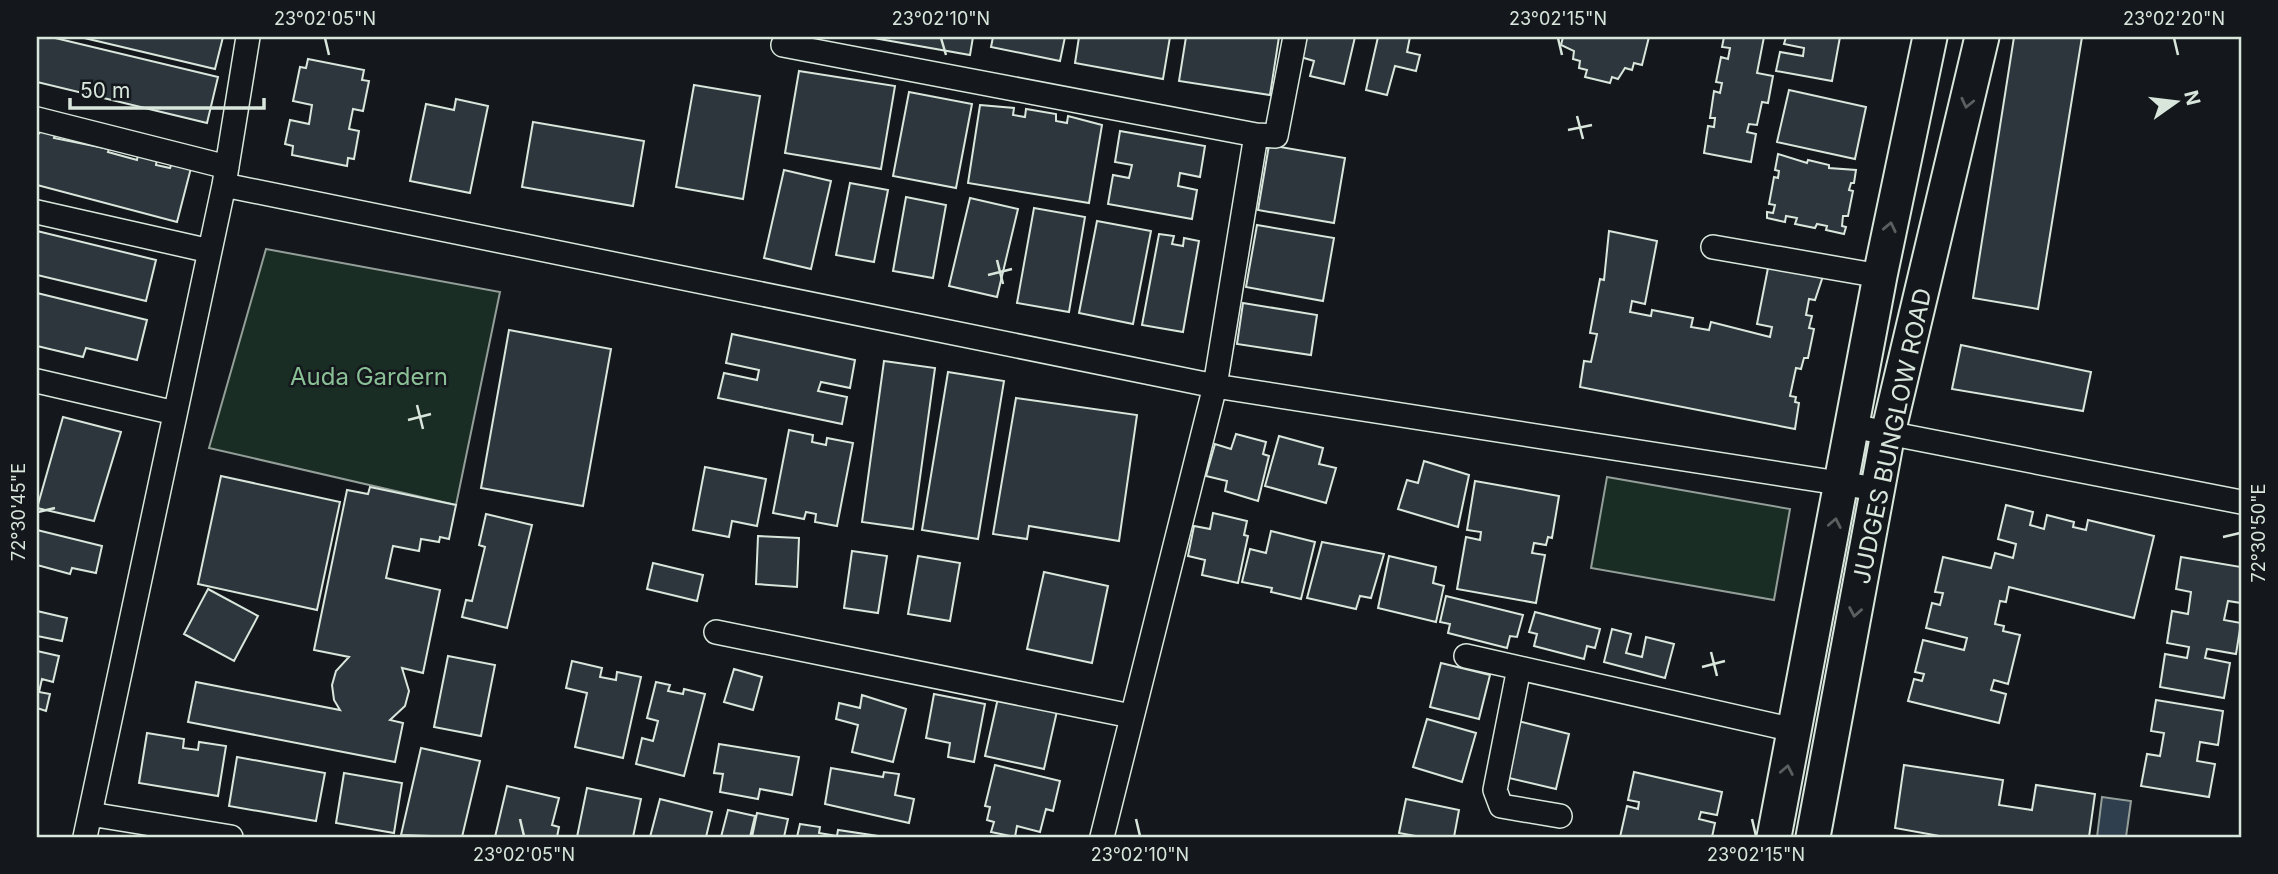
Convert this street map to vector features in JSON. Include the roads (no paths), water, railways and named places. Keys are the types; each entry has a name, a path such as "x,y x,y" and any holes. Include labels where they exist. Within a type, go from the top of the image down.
{"main road":[{"name":"JUDGES BUNGLOW ROAD","path":"1774,837 1843,483 1880,275 1930,37"},
{"name":"JUDGES BUNGLOW ROAD","path":"1813,837 1888,433 1982,37"}],"street":[{"path":"85,837 226,176 248,37"},
{"path":"783,45 1256,135 1276,136 1295,37"},
{"path":"37,119 226,176 1215,386 1877,489"},
{"path":"1102,837 1215,386 1256,135"},
{"path":"37,212 210,251"},
{"path":"1713,247 1880,275"},
{"path":"37,381 175,413"},
{"path":"1852,426 2241,502"},
{"path":"716,632 1131,716"},
{"path":"1466,656 1794,730"},
{"path":"1519,668 1495,790 1501,806 1560,816"},
{"path":"90,814 231,837"}],"water":[{"path":"2102,797 2131,801 2126,837 2097,837"}],"park label":[{"name":"Auda Gardern","path":"369,376"}]}
